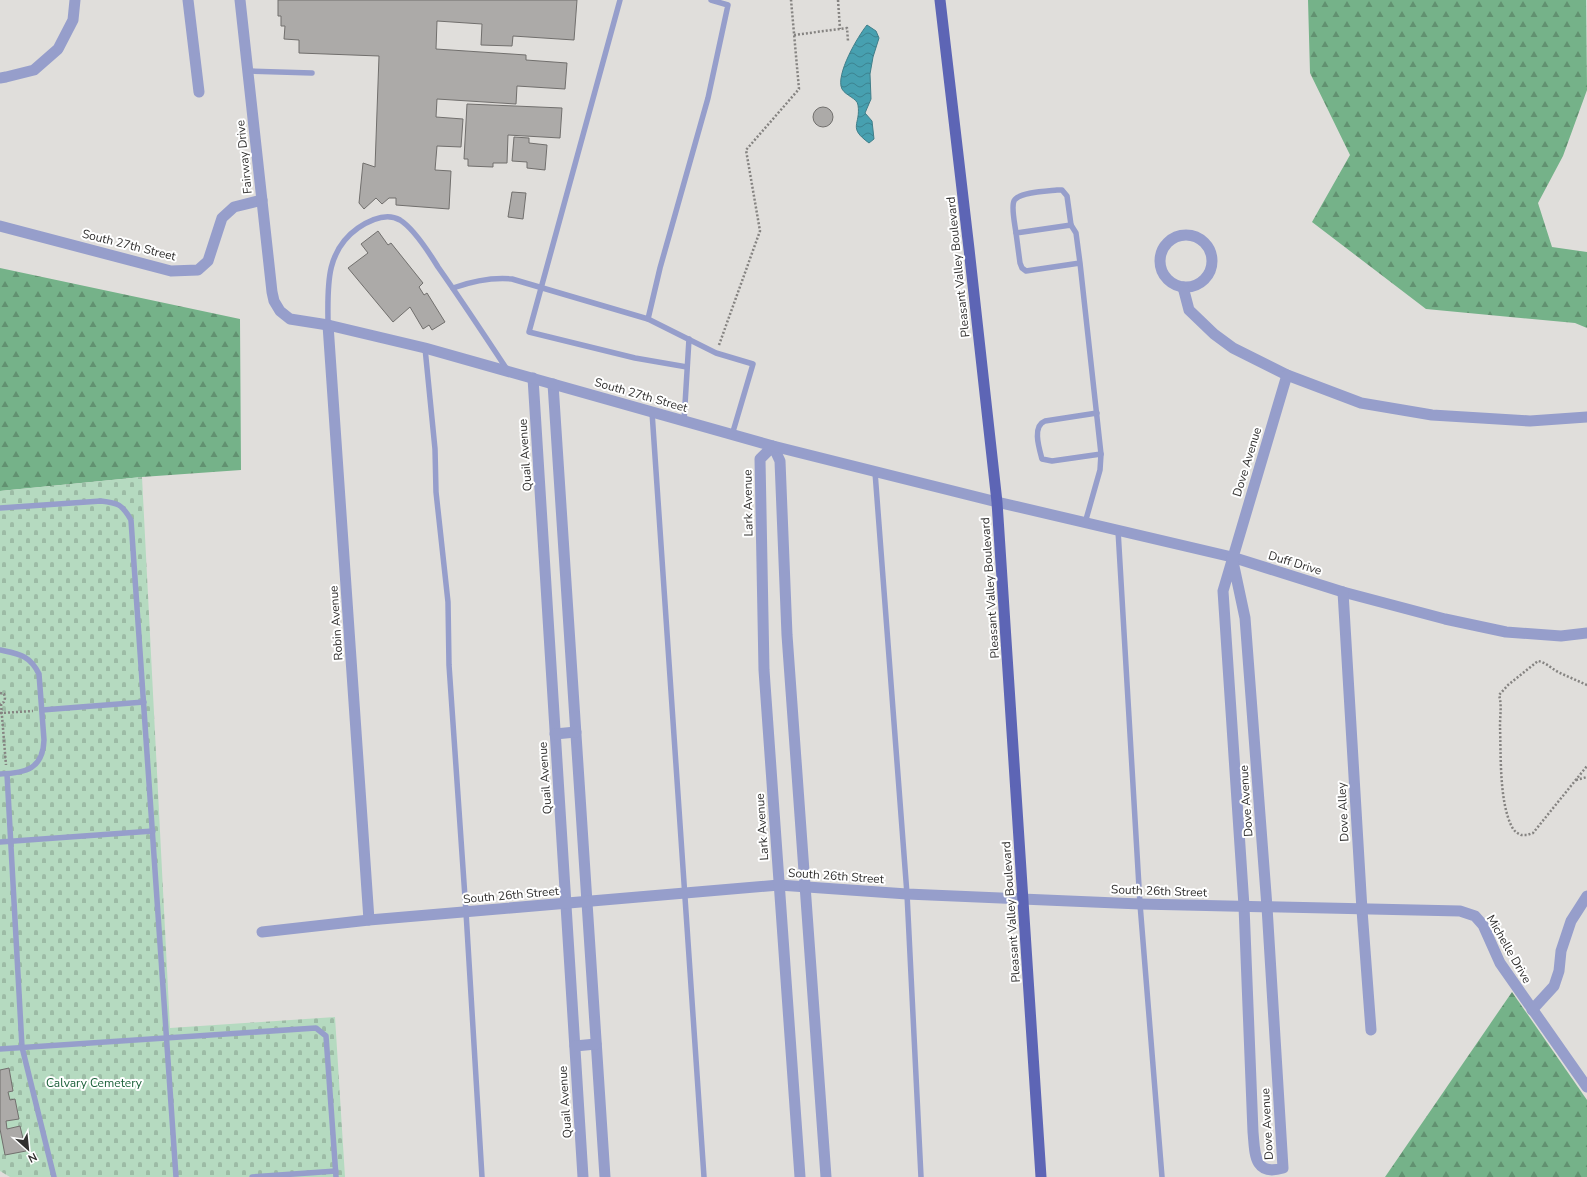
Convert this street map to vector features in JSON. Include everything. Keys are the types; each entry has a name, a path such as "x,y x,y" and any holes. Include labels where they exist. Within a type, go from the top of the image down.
{"main road":[{"name":"Pleasant Valley Boulevard","path":"940,0 997,502 1041,1177"}],"street":[{"path":"0,78 34,70 58,49 73,20 76,0"},
{"path":"188,0 199,92"},
{"name":"Fairway Drive","path":"240,0 272,292 274,301 280,310"},
{"name":"South 27th Street","path":"0,226 171,271 198,270 208,261 222,218 234,207 262,200"},
{"path":"1180,235 1189,235 1204,241 1212,256 1212,264 1210,272 1199,284 1183,287 1174,284 1167,279 1162,271 1160,262 1161,253 1165,245 1172,239 1180,235"},
{"path":"1183,287 1189,310 1214,334 1233,348 1287,375 1361,403 1432,415 1530,421 1587,417"},
{"name":"South 27th Street","path":"280,310 290,319 328,325 425,348 732,435 997,502"},
{"name":"Robin Avenue","path":"328,325 369,920"},
{"name":"Dove Avenue","path":"1232,557 1245,618 1267,907 1283,1168 1274,1174 1264,1175 1259,1171 1253,1132 1244,906 1223,591 1232,557 1287,375"},
{"name":"Quail Avenue","path":"533,378 583,1177"},
{"path":"552,384 605,1177"},
{"path":"774,446 780,461 787,635 826,1177"},
{"name":"Lark Avenue","path":"774,446 760,459 764,670 800,1177"},
{"name":"Duff Drive","path":"997,502 1232,557 1343,592 1446,619 1506,632 1561,636 1587,633"},
{"name":"Dove Alley","path":"1343,592 1362,910 1371,1030"},
{"path":"555,734 576,732"},
{"name":"South 26th Street","path":"262,932 369,920 779,885 907,894 1140,904 1362,910"},
{"path":"1532,1010 1554,986 1559,971 1561,951 1571,921 1587,896"},
{"name":"Michelle Drive","path":"1362,910 1460,911 1475,916 1483,925 1500,963 1587,1087"},
{"path":"575,1046 596,1044"}],"lane":[{"path":"620,0 529,332 635,358 687,367"},
{"path":"648,319 660,268 708,98 728,5 711,0"},
{"path":"248,71 312,73"},
{"path":"1080,264 1026,271 1022,268 1016,232 1013,206 1014,200 1021,195 1062,190 1067,196 1071,225 1076,233 1080,264 1097,413 1101,454 1100,470 1085,523"},
{"path":"328,325 328,279 335,255 347,237 357,229 377,218 392,217 400,220 407,226 424,246 508,371"},
{"path":"1016,232 1071,225"},
{"path":"453,288 475,281 506,279 541,287 648,319 716,353 753,364 732,435"},
{"path":"684,421 689,339"},
{"path":"425,348 435,449 436,492 448,602 449,665 482,1177"},
{"path":"652,412 704,1177"},
{"path":"1097,413 1045,421 1042,422 1037,431 1042,459 1052,461 1101,454"},
{"path":"875,472 907,894 922,1177"},
{"path":"0,508 101,501 116,503 125,508 131,520 176,1177"},
{"path":"1118,530 1140,904 1162,1177"},
{"path":"0,650 18,653 28,658 35,666 39,674 44,745 40,759 34,766 24,771 0,774"},
{"path":"42,710 144,702"},
{"path":"6,774 22,1047 54,1177"},
{"path":"0,842 153,831"},
{"path":"0,1049 316,1028 326,1036 336,1174 252,1177"}],"path":[{"path":"716,353 760,231 746,150 799,89 791,0"},
{"path":"838,0 840,29"},
{"path":"794,35 847,28 848,41"},
{"path":"1587,685 1560,673 1543,662 1538,661 1508,685 1499,695 1501,706 1500,729 1505,806 1512,828 1521,835 1533,833 1587,766"},
{"path":"0,693 4,694 5,698 4,702 0,704 6,774"},
{"path":"1,713 42,710"},
{"path":"1576,780 1587,777"}],"green space":[{"path":"1308,0 1586,0 1587,90 1563,156 1538,203 1552,247 1587,252 1587,328 1575,323 1426,309 1312,222 1350,155 1310,73"},
{"path":"0,268 240,319 241,470 142,477 0,491"},
{"name":"Calvary Cemetery","path":"142,477 170,1028 335,1017 345,1177 10,1177 0,1171 0,491"},
{"path":"1512,992 1587,1100 1587,1177 1385,1177"}],"water":[{"path":"867,25 876,31 879,38 873,57 870,74 871,99 865,113 872,121 874,139 869,143 858,133 856,126 858,105 854,99 842,89 841,83 844,65 848,56"}],"building":[{"path":"278,0 577,0 574,40 513,36 512,46 481,45 482,24 437,21 436,49 526,55 526,60 567,63 565,89 517,86 516,104 437,99 436,117 463,119 461,147 437,146 435,170 451,171 449,209 396,205 396,198 389,198 382,204 376,198 364,209 359,203 363,163 375,167 379,56 299,53 299,40 284,39 285,26 281,26 281,16 278,16"},
{"path":"467,104 562,108 560,138 508,135 507,163 493,163 493,167 468,166 468,159 464,159"},
{"path":"819,107 827,107 833,113 833,121 827,127 819,127 813,121 813,113"},
{"path":"514,137 529,138 529,143 547,145 545,170 527,168 527,162 512,161"},
{"path":"512,192 526,193 523,219 508,217"},
{"path":"378,231 388,245 391,243 423,283 419,287 424,295 427,293 445,322 432,330 429,325 423,329 410,307 393,322 348,268 368,253 361,244"},
{"path":"9,1068 13,1091 8,1092 10,1100 15,1099 19,1119 6,1121 7,1129 20,1126 26,1151 5,1155 0,1129 0,1070"}]}
